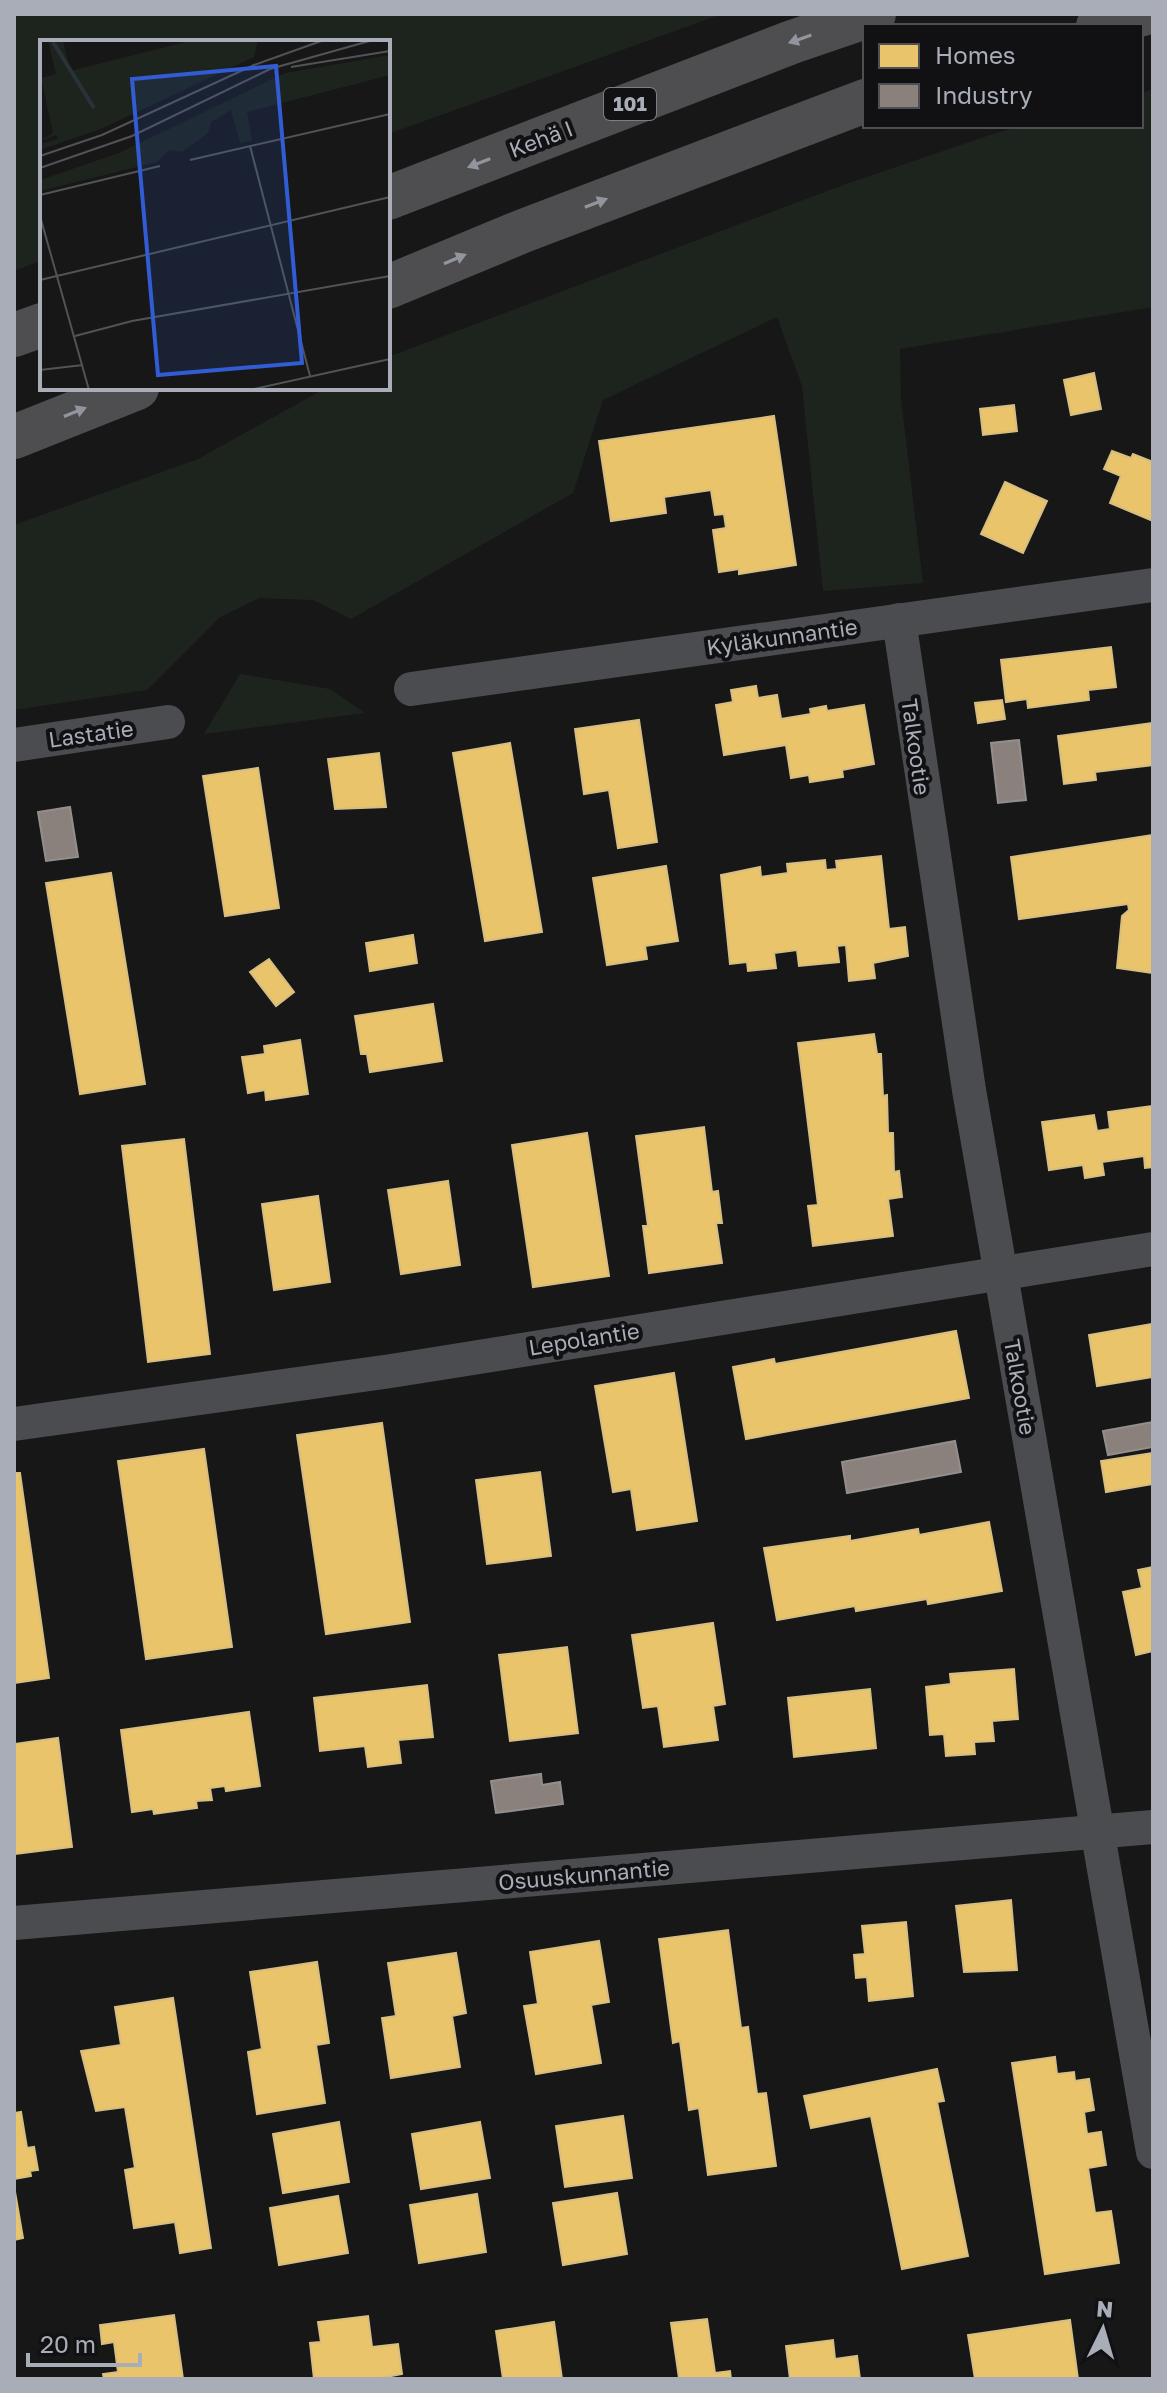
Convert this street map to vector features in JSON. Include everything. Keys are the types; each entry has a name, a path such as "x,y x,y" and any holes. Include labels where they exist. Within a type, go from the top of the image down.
{"highway":[{"name":"Kehä I","path":"390,197 792,42 874,14"},
{"path":"390,286 537,225 863,102"},
{"path":"14,335 40,326"},
{"path":"14,437 132,390"}],"street":[{"name":"Kyläkunnantie","path":"411,689 1153,585"},
{"name":"Talkootie","path":"899,620 966,1075 1095,1832 1153,2152"},
{"name":"Lastatie","path":"14,745 168,722"},
{"name":"Lepolantie","path":"14,1424 407,1369 1000,1271 1153,1249"},
{"name":"Osuuskunnantie","path":"14,1923 1153,1827"}],"shaded area":[{"path":"14,14 722,14 390,133 390,40 40,40 40,261 14,271"},
{"path":"1153,89 1153,307 900,349 901,399 923,583 823,591 802,386 777,317 603,400 573,493 351,619 313,600 259,598 219,618 147,690 14,710 14,525 198,459 322,390 390,390 390,356 843,185 1015,128 1143,128 1143,92"},
{"path":"240,674 330,689 365,713 204,734"}],"building: Homes":[{"path":"1094,373 1101,409 1071,415 1064,380"},
{"path":"1014,405 1017,431 983,435 980,409"},
{"path":"774,416 796,565 739,574 739,569 719,572 713,530 726,528 724,514 715,515 711,490 664,497 666,513 611,521 599,441"},
{"path":"1112,451 1131,458 1133,454 1153,462 1153,521 1110,503 1121,476 1104,469"},
{"path":"1005,482 1047,501 1023,553 981,534"},
{"path":"1111,647 1116,687 1088,690 1089,700 1028,708 1027,699 1006,702 1001,660"},
{"path":"756,686 758,698 777,695 781,719 811,714 810,709 826,706 827,711 864,705 874,764 842,770 843,777 810,782 809,775 791,778 786,745 724,755 716,705 733,702 731,690"},
{"path":"1002,700 1005,719 978,723 975,703"},
{"path":"639,720 657,842 618,848 609,790 584,794 575,729"},
{"path":"1153,723 1153,765 1095,772 1096,780 1064,784 1058,736"},
{"path":"510,743 542,932 485,941 453,753"},
{"path":"379,753 386,807 335,809 328,759"},
{"path":"258,768 279,908 225,916 203,776"},
{"path":"1153,835 1153,973 1117,968 1122,916 1129,910 1128,904 1019,919 1011,857"},
{"path":"881,856 889,929 905,927 908,956 873,963 875,978 849,981 846,945 837,946 839,962 799,966 797,950 774,953 776,968 748,971 747,962 730,964 721,875 760,867 761,877 788,873 787,864 825,860 826,870 837,869 836,861"},
{"path":"666,866 678,941 645,946 647,959 607,965 593,878"},
{"path":"111,873 145,1084 80,1094 46,883"},
{"path":"413,935 417,963 370,971 366,943"},
{"path":"269,959 294,992 276,1006 250,972"},
{"path":"433,1004 442,1061 370,1072 367,1054 361,1054 355,1016"},
{"path":"874,1034 877,1054 881,1054 883,1096 887,1095 888,1133 893,1133 894,1172 899,1171 902,1197 888,1199 893,1236 813,1246 808,1206 818,1205 798,1043"},
{"path":"300,1040 308,1094 266,1100 265,1090 248,1093 242,1057 265,1054 264,1046"},
{"path":"1153,1106 1153,1167 1145,1168 1144,1156 1102,1162 1104,1175 1085,1178 1083,1165 1049,1170 1042,1122 1094,1115 1097,1131 1110,1129 1108,1112"},
{"path":"704,1127 712,1192 718,1191 722,1223 716,1223 722,1263 649,1273 643,1226 648,1226 636,1136"},
{"path":"587,1133 609,1276 533,1287 512,1145"},
{"path":"184,1139 210,1354 148,1362 122,1146"},
{"path":"448,1181 460,1265 401,1274 388,1190"},
{"path":"318,1196 330,1282 274,1290 262,1204"},
{"path":"1152,1324 1153,1377 1097,1386 1089,1335"},
{"path":"956,1331 969,1398 746,1439 733,1367 774,1359 775,1364"},
{"path":"674,1373 697,1521 637,1530 631,1489 613,1492 595,1386"},
{"path":"382,1423 410,1622 326,1634 297,1435"},
{"path":"204,1449 232,1647 146,1659 118,1461"},
{"path":"1153,1453 1153,1484 1106,1492 1101,1461"},
{"path":"540,1472 551,1556 487,1564 476,1480"},
{"path":"14,1473 20,1473 49,1678 14,1683"},
{"path":"989,1522 1002,1591 928,1604 927,1599 856,1611 855,1606 777,1620 764,1548 850,1536 850,1541 918,1529 919,1535"},
{"path":"1153,1567 1153,1651 1136,1655 1123,1592 1142,1588 1138,1570"},
{"path":"713,1623 725,1704 713,1706 718,1740 664,1747 658,1706 643,1708 632,1635"},
{"path":"567,1647 578,1733 510,1741 499,1655"},
{"path":"1014,1669 1018,1719 992,1721 994,1741 974,1742 975,1754 946,1756 944,1734 930,1735 926,1687 951,1684 950,1674"},
{"path":"427,1685 433,1737 398,1740 401,1763 368,1767 365,1746 320,1751 314,1698"},
{"path":"870,1689 876,1748 794,1757 788,1698"},
{"path":"249,1712 260,1786 226,1791 225,1786 210,1788 212,1800 196,1801 197,1808 154,1814 153,1809 132,1812 121,1730"},
{"path":"58,1738 72,1847 14,1854 14,1744"},
{"path":"1011,1900 1017,1970 964,1972 956,1906"},
{"path":"906,1922 913,1996 869,2001 867,1977 856,1978 854,1955 865,1954 862,1926"},
{"path":"728,1930 741,2028 748,2027 757,2094 766,2093 776,2166 708,2175 699,2108 689,2110 680,2041 673,2043 659,1939"},
{"path":"599,1941 609,2002 591,2005 601,2063 536,2074 524,2006 538,2004 530,1952"},
{"path":"456,1953 466,2013 452,2016 460,2067 391,2078 382,2018 396,2016 388,1963"},
{"path":"317,1962 329,2043 316,2045 325,2103 257,2114 248,2052 262,2049 250,1972"},
{"path":"173,1998 211,2248 180,2253 175,2222 134,2228 125,2170 135,2168 125,2107 96,2111 81,2051 121,2045 115,2007"},
{"path":"1055,2057 1057,2074 1074,2072 1075,2081 1089,2079 1094,2110 1084,2112 1087,2134 1101,2132 1106,2165 1088,2168 1095,2213 1111,2211 1119,2263 1045,2274 1012,2063"},
{"path":"937,2069 944,2101 937,2102 968,2256 902,2269 871,2116 811,2128 804,2096"},
{"path":"21,2112 27,2148 34,2147 38,2170 30,2171 31,2176 14,2179 14,2113"},
{"path":"623,2116 632,2178 565,2187 556,2126"},
{"path":"339,2122 349,2182 283,2193 273,2134"},
{"path":"480,2122 490,2178 421,2189 412,2134"},
{"path":"14,2186 23,2238 14,2240"},
{"path":"617,2193 627,2254 563,2265 553,2203"},
{"path":"477,2194 486,2252 419,2263 410,2205"},
{"path":"338,2196 348,2253 279,2265 270,2208"},
{"path":"174,2315 183,2379 104,2379 103,2374 118,2372 114,2342 102,2344 100,2325"},
{"path":"368,2316 372,2347 398,2344 402,2374 376,2379 314,2379 310,2343 321,2342 318,2322"},
{"path":"707,2319 715,2373 730,2371 731,2379 672,2379 679,2378 671,2323"},
{"path":"1070,2320 1078,2379 975,2379 968,2335"},
{"path":"554,2322 562,2379 503,2379 496,2331"},
{"path":"833,2340 835,2359 857,2356 860,2379 790,2379 786,2346"}],"building: Industry":[{"path":"1019,740 1026,800 998,803 991,743"},
{"path":"70,807 78,857 46,861 38,812"},
{"path":"1153,1422 1153,1447 1108,1455 1103,1431"},
{"path":"955,1441 961,1472 847,1493 842,1462"},
{"path":"541,1774 542,1785 560,1782 563,1804 496,1813 491,1781"}]}
